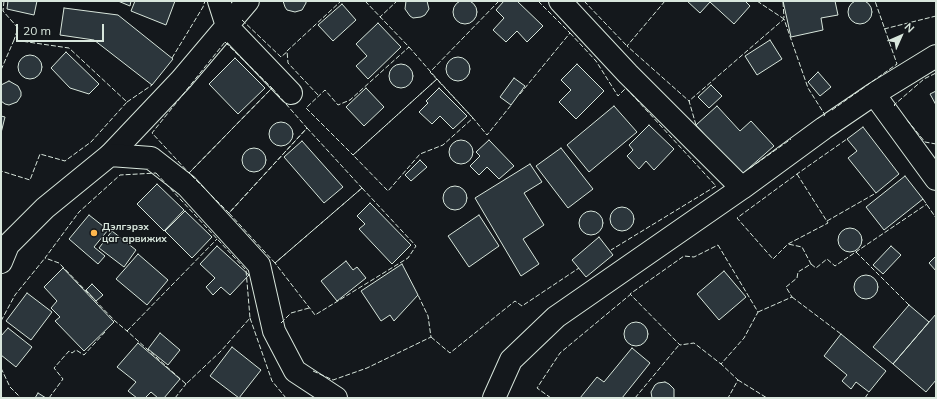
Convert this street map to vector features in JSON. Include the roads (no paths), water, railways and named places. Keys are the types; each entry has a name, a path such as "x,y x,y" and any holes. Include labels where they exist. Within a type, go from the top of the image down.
{"street":[{"path":"219,1 227,26 291,93"},
{"path":"3,248 45,208 110,155 181,80 248,1"},
{"path":"560,1 628,74 742,188"},
{"path":"494,398 511,360 556,317 742,188 824,128 874,94 936,56"},
{"path":"874,94 936,179"},
{"path":"110,155 151,158 187,186 259,265 274,331 295,371 336,398"}],"place":[{"name":"Дэлгэрэх цаг арвижих","path":"94,233"}]}
